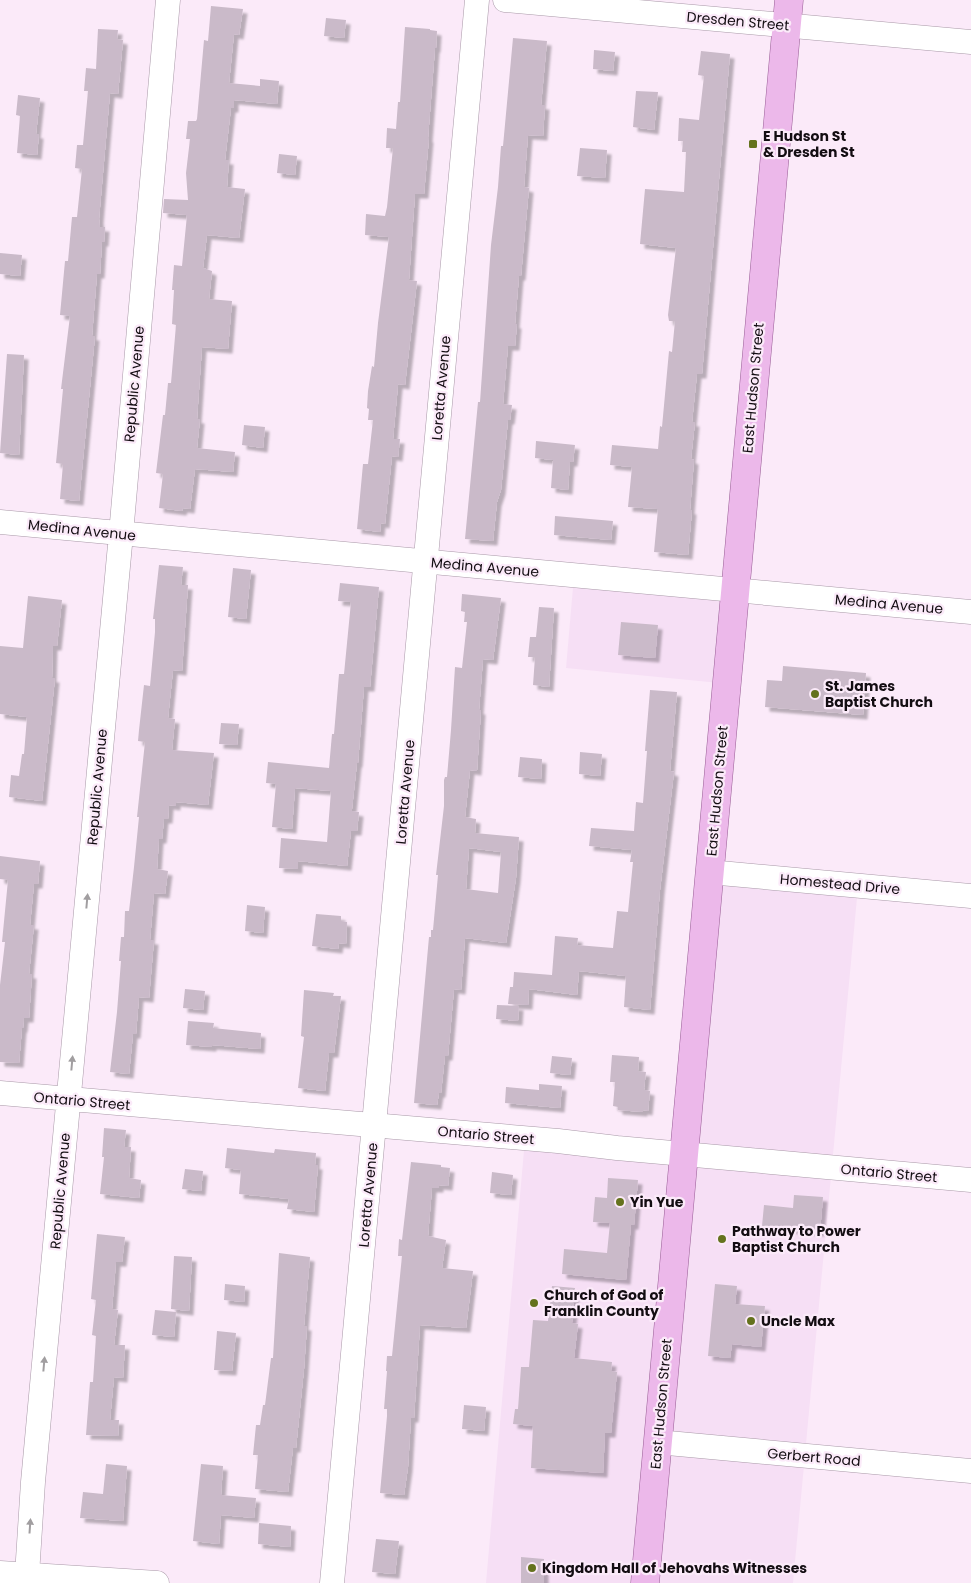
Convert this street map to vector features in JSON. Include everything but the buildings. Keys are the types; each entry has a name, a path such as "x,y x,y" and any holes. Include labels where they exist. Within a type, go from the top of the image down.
{"main road":[{"name":"East Hudson Street","path":"645,1583 788,12"}],"street":[{"name":"Republic Avenue","path":"26,1575 168,0"},
{"name":"Loretta Avenue","path":"332,1583 477,0"},
{"name":"Dresden Street","path":"505,0 788,12 971,42"},
{"name":"Medina Avenue","path":"0,522 971,612"},
{"name":"Homestead Drive","path":"709,872 971,896"},
{"name":"Ontario Street","path":"0,1093 558,1141 971,1180"},
{"name":"Gerbert Road","path":"657,1442 971,1471"},
{"path":"0,1574 157,1583"}],"shaded area":[{"path":"574,576 733,586 740,685 566,668"},
{"path":"708,872 858,887 793,1583 486,1583 525,1139 685,1158"}],"place":[{"name":"E Hudson St & Dresden St","path":"753,144"},
{"name":"St. James Baptist Church","path":"815,694"},
{"name":"Yin Yue","path":"620,1202"},
{"name":"Pathway to Power Baptist Church","path":"722,1239"},
{"name":"Church of God of Franklin County","path":"534,1303"},
{"name":"Uncle Max","path":"751,1321"},
{"name":"Kingdom Hall of Jehovahs Witnesses","path":"532,1568"}]}
